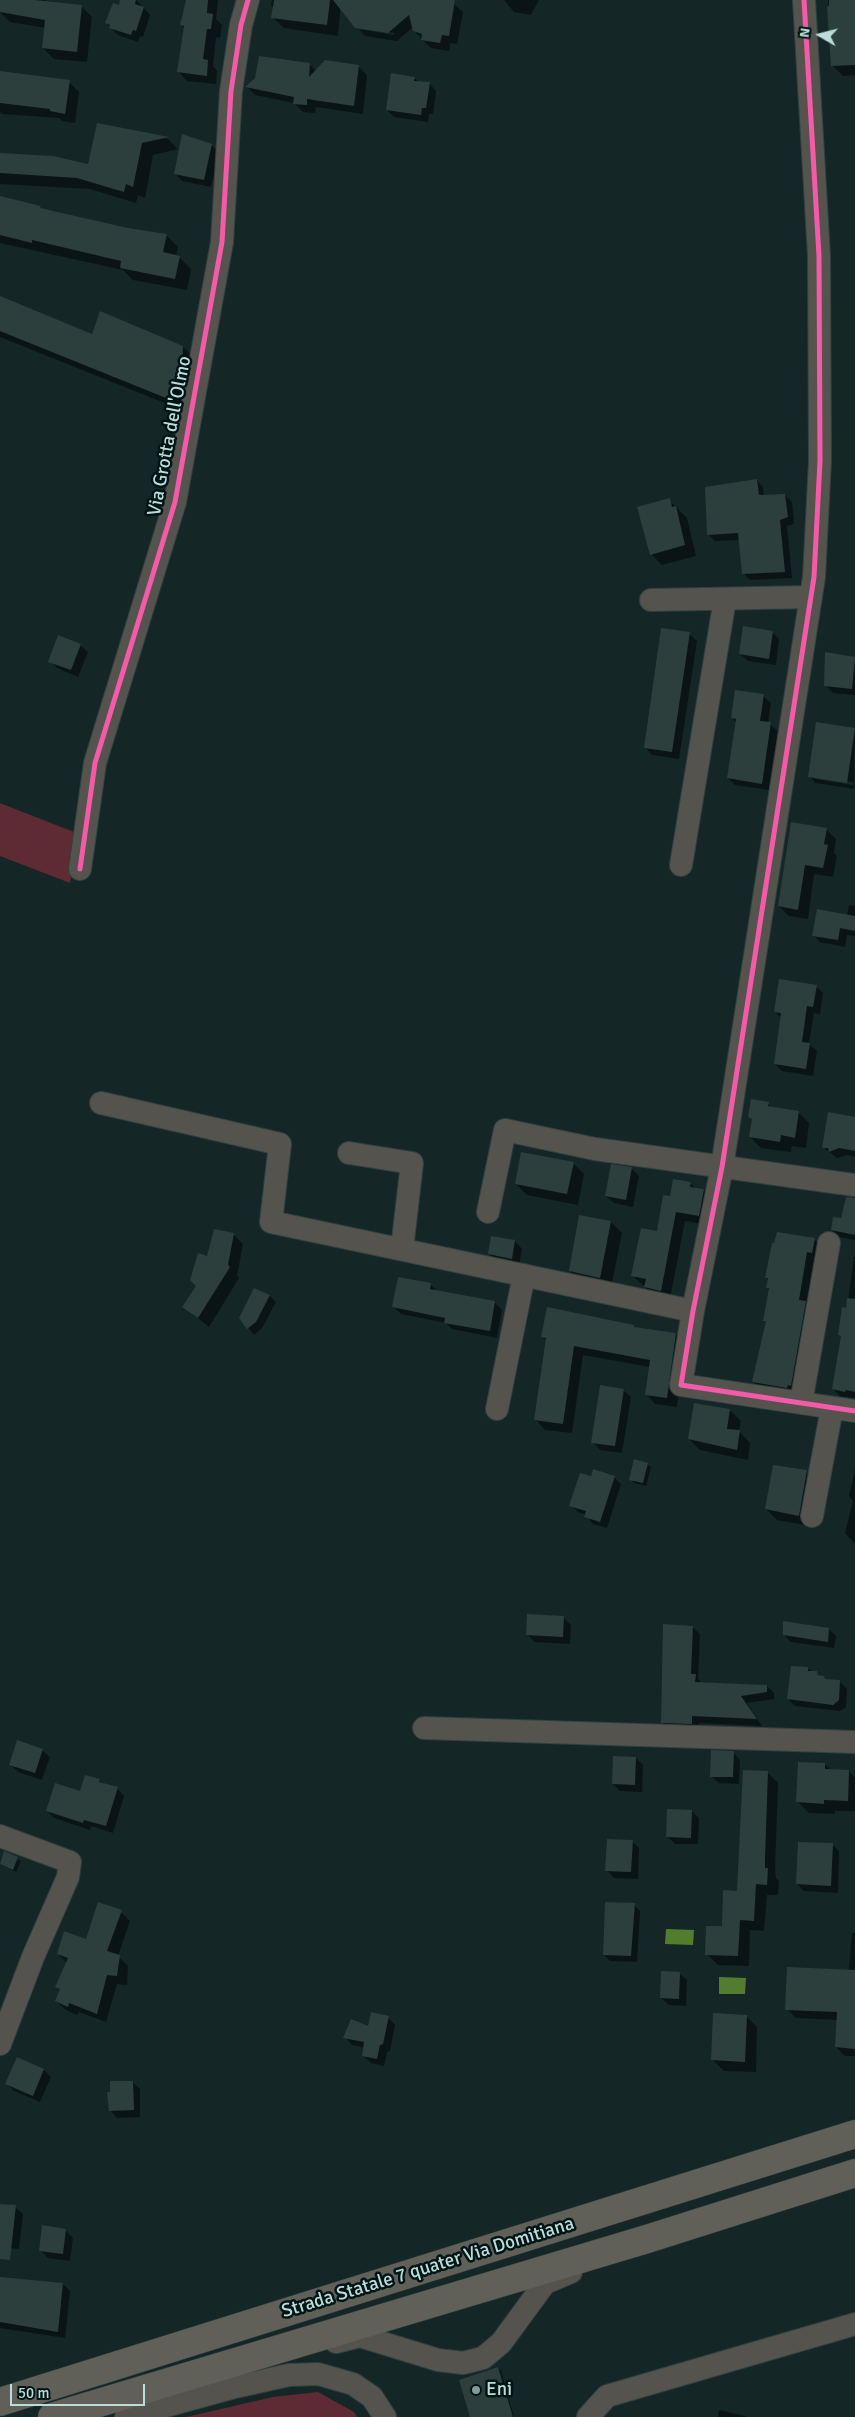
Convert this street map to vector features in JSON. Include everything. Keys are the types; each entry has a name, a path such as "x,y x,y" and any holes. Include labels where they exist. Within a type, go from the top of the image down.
{"highway":[{"name":"Strada Statale 7 quater Via Domitiana","path":"0,2402 855,2134"},
{"name":"Strada Statale 7 quater Via Domitiana","path":"52,2417 611,2250 855,2173"}],"street":[{"name":"Via Grotta dell'Olmo","path":"80,869 96,763 175,502 222,242 226,208 231,91 241,26 248,0"},
{"path":"804,0 819,265 820,461 811,597 722,1167 693,1311 681,1385 855,1411"},
{"path":"651,600 811,597"},
{"path":"681,865 725,599"},
{"path":"101,1103 280,1144 271,1222 693,1311"},
{"path":"488,1212 505,1130 595,1149 855,1185"},
{"path":"349,1153 412,1163 402,1249"},
{"path":"801,1404 829,1243"},
{"path":"497,1409 524,1275"},
{"path":"812,1516 832,1408"},
{"path":"424,1728 855,1742"},
{"path":"0,1836 70,1862 68,1877 33,1957 0,2044"},
{"path":"254,2357 360,2336 438,2360 463,2363 483,2358 502,2342 545,2283 597,2262 611,2250"},
{"path":"588,2417 607,2396 855,2324"},
{"path":"126,2417 244,2385 289,2375 318,2374 353,2384 372,2397 385,2417"}],"shaded area":[{"path":"0,803 79,834 70,883 0,856"},
{"path":"666,1929 694,1930 693,1945 665,1944"},
{"path":"719,1977 746,1978 745,1994 719,1994"},
{"path":"318,2392 354,2412 357,2417 186,2417 273,2397"}],"building":[{"path":"0,0 35,0 82,5 77,52 42,48 45,20 0,12"},
{"path":"120,0 136,0 135,4 144,7 136,31 133,30 131,35 109,28 110,25 105,23 113,3 119,5"},
{"path":"186,0 208,0 207,13 213,14 211,29 207,29 203,59 208,60 207,76 177,72 184,26 180,25"},
{"path":"274,0 330,0 327,25 271,18"},
{"path":"333,0 455,0 449,36 442,35 440,43 421,40 422,34 413,31 409,15 388,33 355,28"},
{"path":"829,0 855,0 855,65 831,66 827,7"},
{"path":"259,56 310,63 309,77 325,60 359,65 354,106 307,99 307,105 293,104 294,97 245,87 255,78"},
{"path":"0,71 70,80 65,114 50,111 50,109 0,103"},
{"path":"391,73 415,77 414,81 430,82 426,108 422,108 421,115 386,110"},
{"path":"97,123 169,137 142,143 133,187 126,184 124,192 77,178 0,173 0,153 53,156 88,164"},
{"path":"182,134 212,144 204,180 174,174"},
{"path":"0,196 41,206 40,208 128,228 167,234 163,252 180,256 175,279 120,268 121,261 32,240 32,243 0,235"},
{"path":"0,296 92,334 100,311 183,346 182,369 171,400 0,331"},
{"path":"757,479 759,495 785,494 788,517 780,520 785,572 742,574 738,533 707,535 705,487"},
{"path":"670,498 672,507 676,506 685,545 650,555 637,507"},
{"path":"743,626 773,631 769,659 739,654"},
{"path":"661,628 690,632 672,752 644,748"},
{"path":"58,635 81,644 71,670 48,662"},
{"path":"825,652 855,657 852,689 824,686"},
{"path":"735,690 764,694 760,721 771,722 762,784 727,778 736,719 731,718"},
{"path":"816,722 855,728 847,783 808,777"},
{"path":"791,822 827,828 824,844 828,845 823,868 805,865 798,910 778,906"},
{"path":"817,909 855,916 855,931 840,928 838,940 812,936"},
{"path":"779,979 817,985 813,1007 807,1006 802,1042 810,1043 806,1069 774,1064 781,1013 774,1012"},
{"path":"751,1099 769,1102 768,1106 799,1111 795,1138 781,1135 780,1142 749,1137 752,1119 748,1117"},
{"path":"828,1112 855,1117 855,1151 839,1148 829,1152 828,1148 822,1148"},
{"path":"521,1152 574,1162 567,1194 515,1184"},
{"path":"611,1164 632,1167 626,1200 605,1196"},
{"path":"673,1179 691,1182 690,1187 704,1189 699,1216 676,1212 661,1291 644,1287 646,1279 631,1276 641,1228 657,1231 663,1195 670,1196"},
{"path":"846,1197 855,1198 855,1235 831,1230 833,1217 841,1218"},
{"path":"579,1215 611,1221 600,1278 569,1271"},
{"path":"214,1229 234,1233 228,1265 230,1267 198,1318 182,1307 196,1286 190,1280 198,1253 207,1256"},
{"path":"777,1232 815,1238 812,1253 807,1252 799,1300 806,1301 791,1386 788,1385 787,1388 752,1382 766,1321 763,1321 769,1288 766,1288 768,1278 765,1278 772,1243 774,1243"},
{"path":"491,1236 515,1240 512,1259 488,1254"},
{"path":"398,1277 431,1283 430,1289 495,1301 490,1331 444,1323 445,1318 392,1307"},
{"path":"254,1288 270,1295 256,1322 247,1329 239,1318"},
{"path":"847,1298 855,1299 855,1392 832,1389 841,1336 838,1335 842,1307 846,1308"},
{"path":"547,1307 634,1325 634,1327 676,1333 667,1398 645,1395 650,1360 574,1346 563,1424 534,1420 546,1338 541,1337"},
{"path":"600,1385 624,1389 615,1446 591,1443"},
{"path":"694,1403 730,1409 727,1429 740,1430 737,1450 688,1439"},
{"path":"634,1459 648,1463 643,1483 629,1480"},
{"path":"773,1465 807,1470 799,1516 765,1509"},
{"path":"593,1469 615,1476 600,1522 584,1517 586,1511 569,1506 580,1473 591,1476"},
{"path":"527,1614 564,1616 563,1637 526,1635"},
{"path":"783,1621 829,1628 828,1642 783,1635"},
{"path":"663,1624 693,1626 691,1674 696,1674 695,1682 767,1685 767,1692 741,1696 757,1719 692,1716 692,1724 661,1723"},
{"path":"791,1666 808,1667 808,1671 817,1671 818,1675 824,1676 825,1679 840,1680 839,1700 833,1705 787,1699"},
{"path":"17,1740 43,1749 35,1773 9,1765"},
{"path":"711,1750 734,1751 733,1777 710,1777"},
{"path":"613,1756 636,1757 635,1785 612,1784"},
{"path":"798,1762 825,1763 825,1769 849,1770 848,1801 824,1800 824,1804 796,1802"},
{"path":"743,1770 768,1771 765,1859 765,1868 768,1868 767,1885 756,1884 754,1921 740,1920 738,1956 705,1955 706,1926 722,1926 723,1890 737,1891"},
{"path":"85,1775 100,1779 99,1782 118,1787 106,1826 84,1820 83,1823 46,1811 55,1783 80,1791"},
{"path":"667,1809 692,1810 691,1838 666,1837"},
{"path":"607,1839 633,1840 631,1872 605,1871"},
{"path":"798,1842 833,1843 831,1886 796,1884"},
{"path":"4,1851 18,1857 13,1870 0,1864"},
{"path":"98,1902 122,1910 107,1951 120,1955 117,1976 107,1975 97,2014 69,2003 68,2007 55,2001 60,1989 55,1987 68,1958 57,1954 64,1931 86,1939"},
{"path":"605,1902 635,1903 631,1956 603,1955"},
{"path":"787,1967 855,1970 855,2049 835,2047 837,2012 785,2010"},
{"path":"661,1971 680,1972 679,1999 660,1998"},
{"path":"371,2012 389,2016 383,2044 380,2045 377,2059 362,2056 364,2042 343,2038 351,2019 368,2026"},
{"path":"713,2013 747,2015 745,2062 711,2060"},
{"path":"17,2057 44,2069 33,2096 5,2084"},
{"path":"110,2081 133,2081 134,2110 109,2111 107,2092 110,2092"},
{"path":"0,2204 16,2205 10,2260 0,2259"},
{"path":"42,2225 66,2229 63,2254 39,2251"},
{"path":"0,2277 63,2283 58,2332 0,2322"},
{"path":"498,2367 513,2417 470,2417 459,2380"}],"cycle path":[{"path":"80,869 95,763 175,502 222,242 231,91 241,25 248,0"},
{"path":"804,0 819,256 820,461 814,577 722,1167 693,1311 681,1385 855,1411"}],"place":[{"name":"Eni","path":"476,2390"}]}
